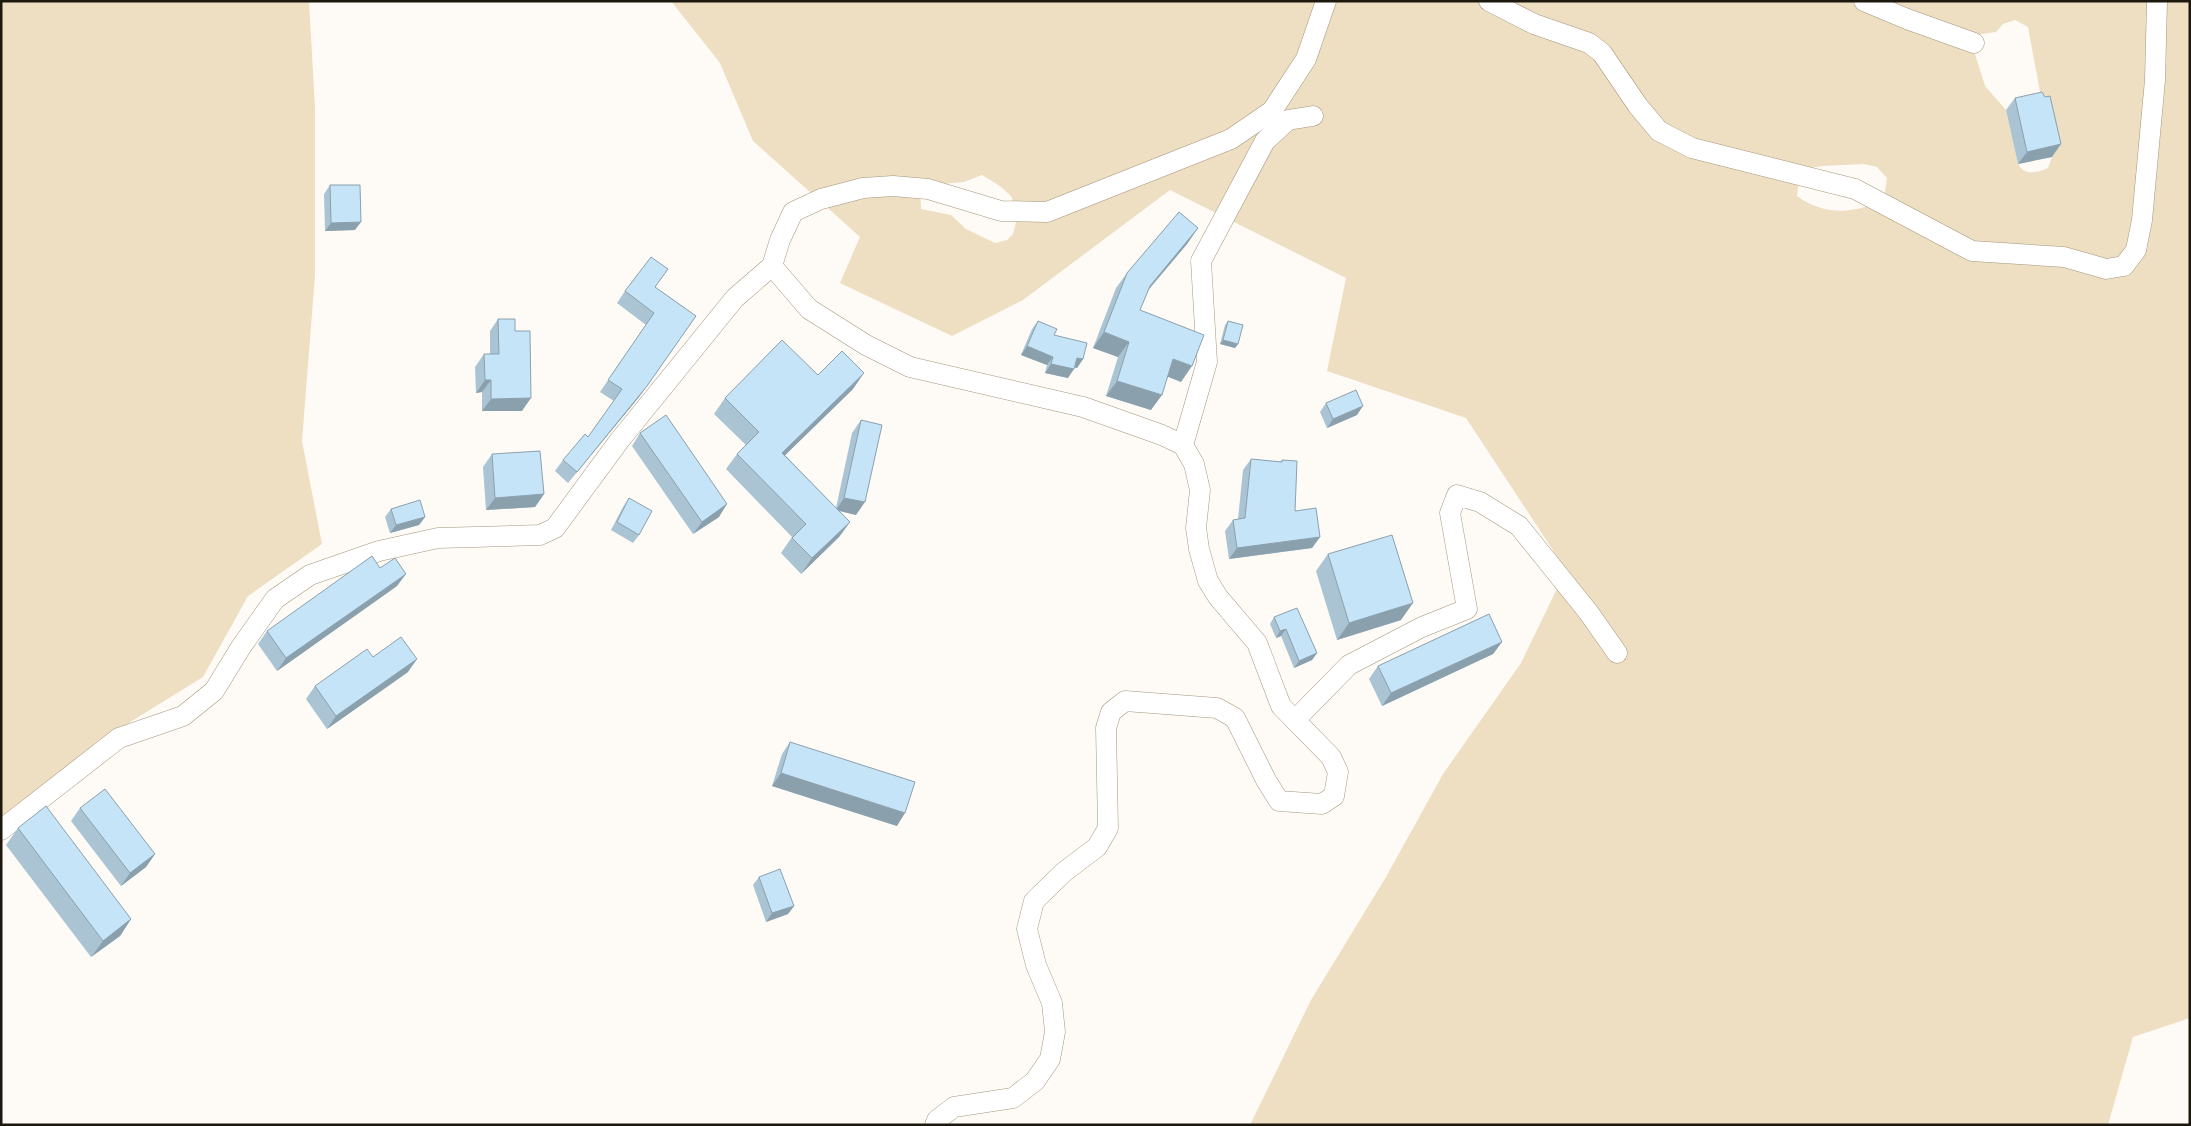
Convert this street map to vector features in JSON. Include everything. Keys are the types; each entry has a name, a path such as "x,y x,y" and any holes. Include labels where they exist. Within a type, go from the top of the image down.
{"street":[{"path":"1,830 118,738 183,716 214,691 240,647 275,599 310,575 379,551 438,538 540,535 555,528 619,441 735,298 772,266 780,240 793,212 821,199 863,188 893,186 928,189 1001,211 1047,212 1231,139 1272,111 1306,60 1326,1"},
{"path":"1489,1 1534,24 1589,43 1602,54 1659,131 1692,148 1855,189 1972,251 2064,257 2106,269 2124,266 2136,250 2142,220 2155,80 2157,1"},
{"path":"1864,1 1907,19 1974,42"},
{"path":"1183,444 1207,362 1201,261 1265,141 1288,120 1313,116"},
{"path":"772,266 809,308 866,345 910,367 1083,408 1183,444 1194,464 1200,490 1196,528 1208,581 1218,598 1257,643 1281,706 1331,757 1338,772 1334,796 1322,804 1279,801 1266,780 1235,718 1216,708 1125,701 1111,712 1106,728 1108,828 1097,847 1064,872 1034,901 1027,929 1036,965 1052,1003 1055,1032 1050,1059 1035,1081 1013,1098 954,1107 937,1120 935,1125"},
{"path":"1295,720 1349,665 1422,627 1467,609 1450,513 1457,495 1480,502 1519,526 1589,613 1617,653"}],"shaded area":[{"path":"1,1 309,1 315,108 315,275 302,441 322,544 248,596 203,677 119,729 1,817"},
{"path":"671,1 2190,1 2190,1018 2133,1037 2108,1125 1250,1125 1311,1000 1386,877 1443,774 1521,663 1566,570 1466,418 1327,371 1346,278 1170,190 1023,300 952,336 840,283 860,237 753,141 720,63","holes":["2015,20 2028,27 2052,157 2048,168 2036,172 2028,172 2018,164 2006,110 1985,86 1975,54 1931,35 1921,35 1913,27 1974,35 1996,32 2003,24","1864,164 1877,167 1887,178 1884,199 1863,208 1840,211 1818,207 1797,196 1800,170 1822,166","982,175 1000,186 1012,197 1012,213 1016,222 1013,234 1007,240 995,243 966,229 951,215 921,209 920,186 964,182"]}],"building":[{"path":"2042,92 2045,97 2050,96 2061,144 2027,152 2015,98"},
{"path":"330,185 360,185 361,222 331,223"},
{"path":"1179,212 1198,228 1150,286 1140,310 1204,335 1192,366 1173,359 1162,395 1117,381 1129,342 1104,332 1127,273"},
{"path":"651,257 668,269 655,287 696,316 647,386 577,472 563,460 585,434 588,437 622,389 608,380 654,313 625,291"},
{"path":"498,319 515,319 515,331 530,331 531,398 491,399 491,380 485,380 484,354 499,354"},
{"path":"1038,321 1057,329 1054,335 1087,343 1083,359 1077,358 1074,369 1051,364 1053,357 1027,346"},
{"path":"1228,321 1243,325 1238,344 1223,340"},
{"path":"782,340 818,375 842,351 864,373 782,453 850,522 812,558 792,538 806,524 737,454 759,432 725,398"},
{"path":"1356,390 1363,406 1333,419 1326,403"},
{"path":"666,415 727,504 702,522 640,433"},
{"path":"861,420 882,425 865,502 844,498"},
{"path":"540,451 544,494 495,498 492,454"},
{"path":"1251,459 1282,462 1282,460 1297,461 1295,511 1316,508 1320,537 1237,548 1233,520 1245,518"},
{"path":"629,498 652,511 639,535 617,522"},
{"path":"420,500 425,517 396,525 391,509"},
{"path":"1392,535 1413,603 1349,623 1328,554"},
{"path":"372,556 380,568 395,558 406,574 286,658 267,631"},
{"path":"1297,608 1317,653 1299,661 1286,629 1280,631 1274,617"},
{"path":"1489,614 1502,642 1391,693 1378,666"},
{"path":"401,637 417,659 336,716 315,686 367,649 373,657"},
{"path":"790,742 915,782 905,813 781,773"},
{"path":"105,789 155,854 130,873 80,808"},
{"path":"46,806 131,919 103,941 18,828"},
{"path":"780,869 794,906 772,913 759,877"}]}
